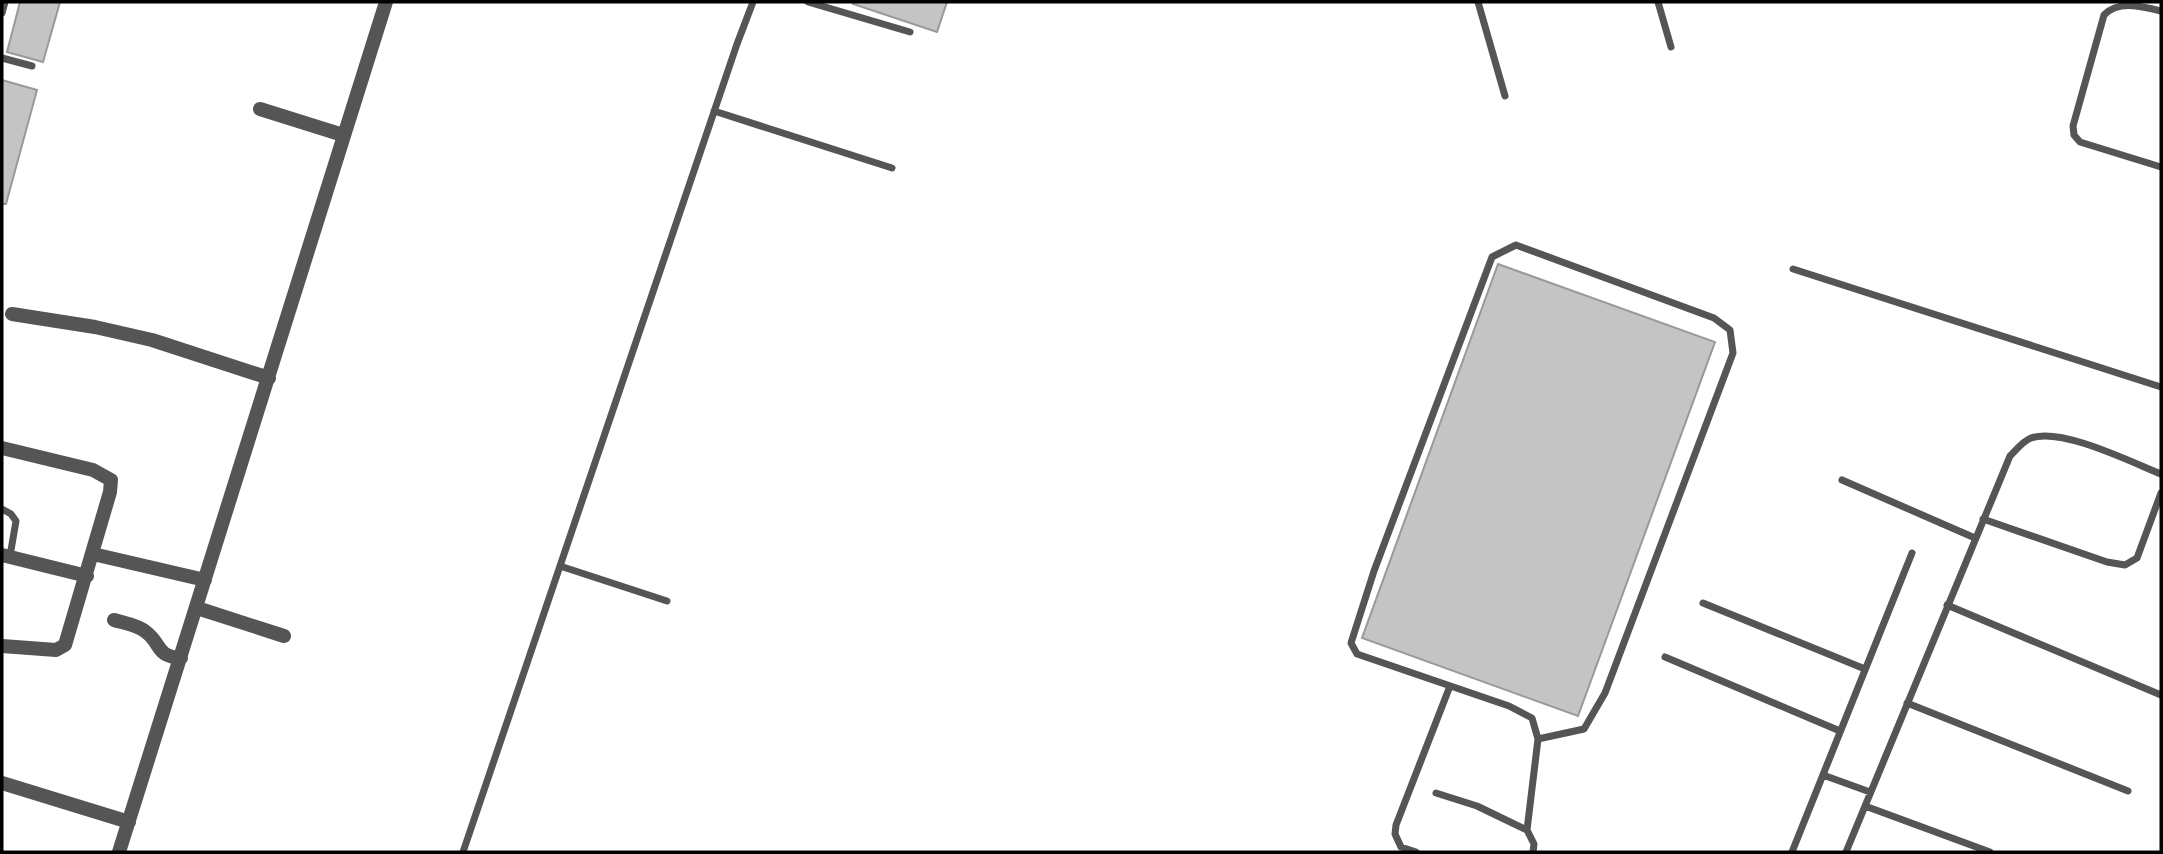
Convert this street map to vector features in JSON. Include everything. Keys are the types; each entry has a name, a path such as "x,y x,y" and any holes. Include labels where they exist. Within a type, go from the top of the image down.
{"street":[{"path":"119,852 386,2"},
{"path":"260,109 343,135"},
{"path":"12,314 95,327 152,340 268,378"},
{"path":"2,448 93,470 111,480 87,576 65,645 56,650 2,646"},
{"path":"93,554 205,580"},
{"path":"6,556 87,576"},
{"path":"197,608 284,636"},
{"path":"114,620 141,628 149,634 158,650 169,657 181,658"},
{"path":"2,783 129,822"}],"lane":[{"path":"2,13 5,2"},
{"path":"463,852 753,2"},
{"path":"808,2 910,32"},
{"path":"1478,2 1505,96"},
{"path":"1658,2 1671,47"},
{"path":"2161,12 2129,2 2118,2 2109,8 2104,15 2073,126 2074,135 2080,142 2161,167"},
{"path":"2,58 32,66"},
{"path":"714,111 892,167"},
{"path":"1533,852 1534,844 1527,830 1538,739 1532,718 1508,706 1357,654 1351,643 1374,570 1492,257 1516,245 1714,318 1730,330 1733,352 1605,693 1584,729 1538,739"},
{"path":"1793,270 2161,387"},
{"path":"1846,852 2010,456 2029,438 2050,435 2086,444 2161,474"},
{"path":"1842,480 1975,538"},
{"path":"1983,519 2107,562 2125,565 2137,558 2161,493"},
{"path":"2,509 16,521 6,556"},
{"path":"1792,852 1912,553"},
{"path":"560,566 667,601"},
{"path":"1703,603 1865,669"},
{"path":"1947,605 2161,695"},
{"path":"1665,657 1840,731"},
{"path":"1416,852 1401,847 1395,834 1396,825 1450,686"},
{"path":"1907,702 2128,791"},
{"path":"1823,775 1870,792"},
{"path":"1436,793 1477,806 1527,830"},
{"path":"1865,806 1990,852"}],"building":[{"path":"20,2 60,2 43,62 7,52"},
{"path":"947,2 937,32 853,4"},
{"path":"2,80 37,90 6,204 2,204"},
{"path":"1498,264 1715,342 1578,716 1362,638"}]}
